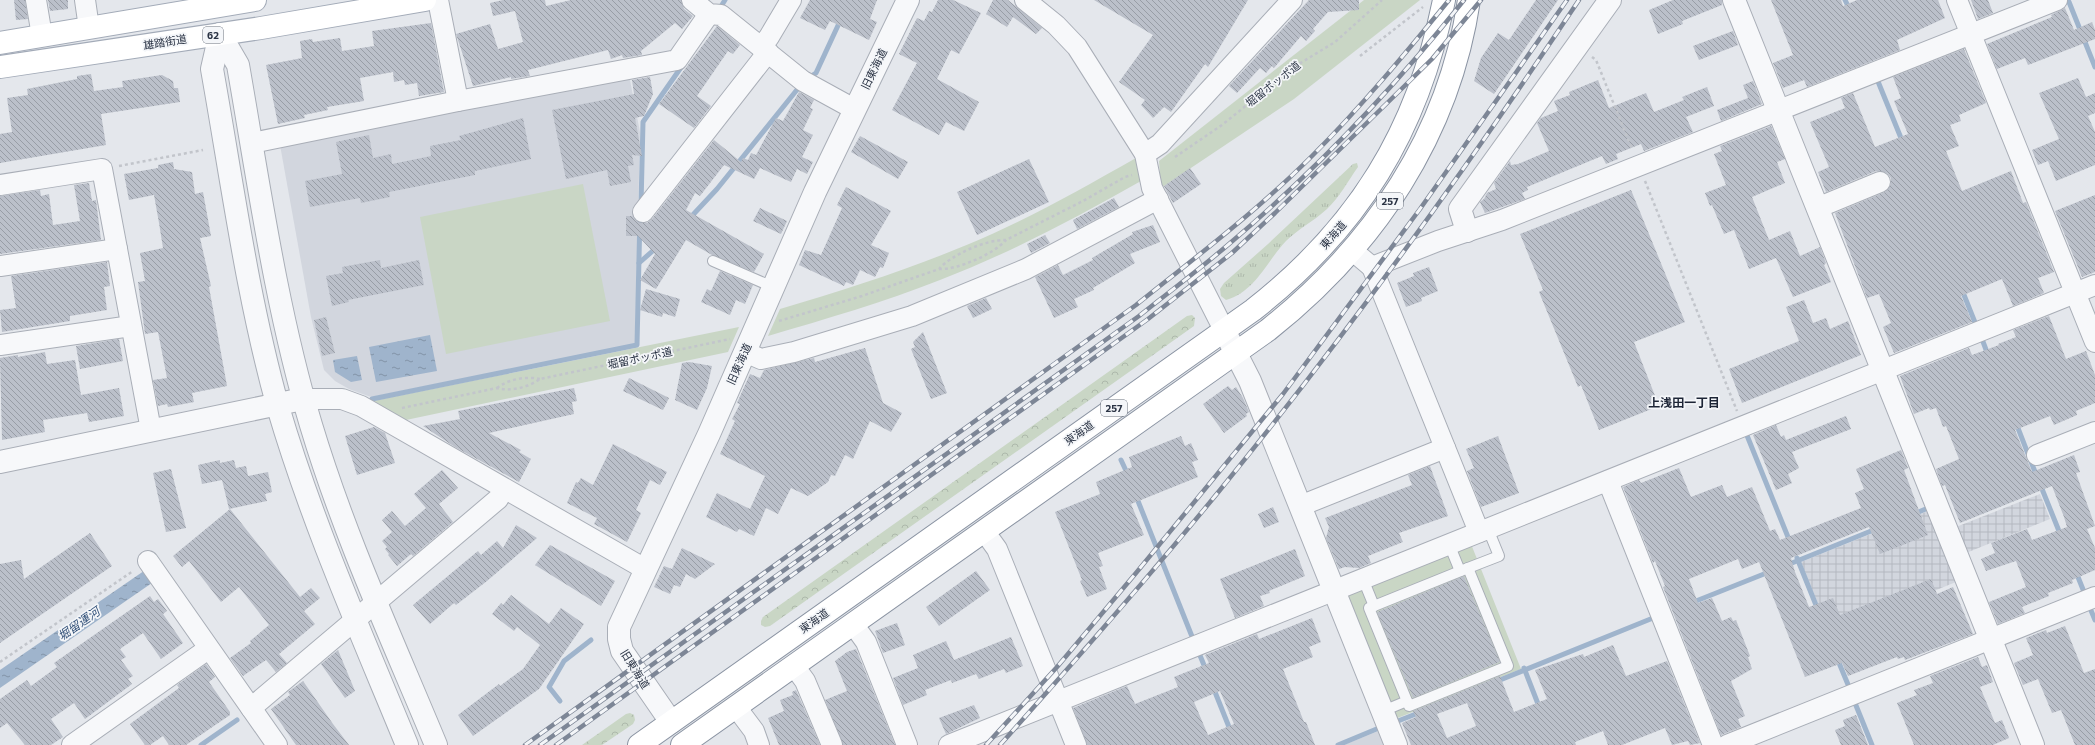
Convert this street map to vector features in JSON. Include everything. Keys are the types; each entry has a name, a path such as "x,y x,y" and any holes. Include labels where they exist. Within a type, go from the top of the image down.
{"main road":[{"path":"0,43 89,28 213,3 255,0"},
{"name":"雄踏街道","path":"0,67 220,34 425,0"},
{"name":"257","path":"682,745 1236,353 1295,308 1326,279 1353,251 1393,197 1428,136 1449,84 1462,36 1469,0"},
{"name":"東海道","path":"639,745 1224,330 1274,293 1294,276 1332,237 1365,195 1393,149 1416,101 1433,50 1435,2"}],"street":[{"path":"36,0 42,36"},
{"path":"85,0 89,28"},
{"path":"438,0 458,101"},
{"path":"692,0 709,14 722,16 803,80 854,109"},
{"path":"643,212 764,50 769,37 791,0"},
{"name":"旧東海道","path":"671,722 622,651 619,639 619,627 623,615 708,434 738,345 773,287 854,109 908,0"},
{"path":"1025,0 1056,25 1077,47 1145,154 1152,188 1250,381 1396,745"},
{"path":"1145,154 1160,144 1292,0"},
{"path":"1467,231 1460,209 1610,0"},
{"path":"1734,0 2033,745"},
{"path":"1957,0 2095,342"},
{"path":"1372,267 1467,231 1502,220 2057,0"},
{"path":"213,3 220,34 238,65 278,295 304,399 333,492 436,745"},
{"path":"252,143 458,101 677,60 709,14"},
{"path":"220,34 212,69 254,307 278,404 310,505 407,745"},
{"path":"0,185 102,169 151,430"},
{"path":"1817,208 1880,182"},
{"path":"738,345 761,359 794,352 912,316 1026,269 1158,199"},
{"path":"0,266 117,248"},
{"path":"1353,251 1372,267 1445,448 1484,531"},
{"path":"949,745 2095,285"},
{"path":"0,345 131,326"},
{"path":"0,462 304,399 342,399 361,406 645,569"},
{"path":"2037,455 2095,432"},
{"path":"1300,506 1445,448"},
{"path":"1608,481 1713,745"},
{"path":"251,708 498,499 504,489"},
{"path":"984,531 997,549 1076,745"},
{"path":"153,568 204,640 208,649 277,745"},
{"path":"1727,745 2095,597"},
{"path":"853,624 866,642 907,745"},
{"path":"72,745 208,649"},
{"path":"794,666 805,681 832,745"},
{"path":"736,707 754,731 759,745"}],"lane":[{"path":"713,261 773,287"},
{"path":"1450,544 1464,569 1508,666 1409,706 1369,608 1464,569 1498,556 1484,531"},
{"path":"1363,579 1374,606"},
{"path":"1383,711 1407,701"}],"path":[{"name":"堀留ポッポ道","path":"1171,159 1222,125 1294,67 1335,42 1382,0"},
{"path":"1360,56 1435,2"},
{"path":"1590,56 1596,60 1633,151"},
{"path":"102,169 203,150"},
{"path":"1642,173 1740,418"},
{"path":"776,322 862,296 939,269 950,269 999,248 1006,240 1083,201 1125,177 1138,174"},
{"path":"939,269 946,260 995,239 1006,240"},
{"name":"堀留ポッポ道","path":"385,420 390,411 497,388 504,383 532,377 540,379 738,345"},
{"name":"堀留ポッポ道","path":"497,388 505,390 533,384 540,379"},
{"path":"0,662 153,568"}],"shaded area":[{"path":"629,75 640,132 635,344 371,397 349,389 335,381 324,370 311,317 280,145"},
{"path":"2040,494 2050,519 1966,553 1956,527"},
{"path":"1928,511 1956,582 1830,633 1801,562"},
{"path":"1381,730 1387,745 1344,745"}],"green space":[{"path":"1364,0 1420,0 1294,99 1161,188 1159,161"},
{"path":"1136,158 1141,181 1017,247 966,270 898,296 768,336 780,309 875,279 991,235 1074,193"},
{"path":"1357,163 1358,167 1331,205 1286,241 1253,283 1236,296 1226,300 1221,296 1220,289 1224,283 1353,164"},
{"path":"583,184 610,321 446,354 420,217"},
{"path":"1192,315 1195,318 1194,326 770,626 765,627 761,625 763,617 1187,316"},
{"path":"739,327 728,352 406,420 373,401"},
{"path":"1471,544 1521,669 1395,719 1346,597 1349,593"},
{"path":"630,713 634,715 635,720 633,724 602,745 582,745 626,714"}],"water":[{"path":"430,335 437,371 376,382 369,347"},
{"path":"357,356 362,380 351,382 335,372 333,360"},
{"name":"堀留運河","path":"154,564 162,576 0,688 0,670"}],"building":[{"path":"14,0 25,0 28,19 16,20"},
{"path":"48,0 68,0 68,9 50,11"},
{"path":"503,0 545,0 546,6 571,0 681,0 684,9 693,16 682,29 675,23 641,51 642,55 623,58 622,55 611,59 608,50 528,70 530,76 511,79 511,77 473,86 456,34 490,24 498,49 523,42 515,11 493,16 490,3"},
{"path":"810,0 877,0 870,19 877,22 869,40 830,21 825,30 800,18"},
{"path":"938,0 953,0 981,13 959,54 951,50 937,79 979,102 964,131 946,122 939,135 892,110 917,63 899,54 917,18 924,21 929,11 932,12"},
{"path":"993,0 1008,0 1042,28 1036,34 1013,17 1007,27 986,14"},
{"path":"1094,0 1248,0 1208,67 1205,64 1171,112 1164,107 1153,118 1141,105 1145,100 1119,82 1153,35"},
{"path":"1309,0 1359,0 1359,10 1328,12 1313,29 1315,31 1306,41 1301,36 1274,68 1272,66 1266,73 1260,68 1237,93 1229,86"},
{"path":"1536,0 1558,0 1494,94 1474,81 1481,58 1498,33 1509,40"},
{"path":"1673,0 1722,0 1722,5 1682,21 1683,24 1658,34 1649,10"},
{"path":"1771,0 1841,0 1843,6 1857,0 1938,0 1945,18 1897,40 1900,50 1807,87 1804,80 1783,88 1773,63 1793,55"},
{"path":"1971,0 1988,0 1993,13 1978,19"},
{"path":"2065,8 2074,30 2092,22 2095,30 2095,39 2028,65 2025,58 1997,69 1987,44 2052,17 2051,15"},
{"path":"431,23 444,92 419,96 417,83 405,85 404,80 394,82 393,72 360,78 364,101 327,107 328,110 304,115 305,118 278,124 266,65 302,58 300,41 312,39 313,42 340,38 342,51 374,46 372,31"},
{"path":"717,26 740,45 733,54 728,51 697,96 711,106 694,128 659,104"},
{"path":"1733,31 1738,45 1699,60 1693,46"},
{"path":"1964,49 1986,103 1959,115 1961,121 1950,125 1959,146 1946,151 1962,191 2011,171 2023,203 2026,202 2054,272 2038,278 2044,293 2013,306 2002,279 1961,296 1972,322 1894,353 1883,327 1891,323 1879,294 1867,298 1835,213 1885,192 1891,184 1891,178 1887,173 1876,171 1826,192 1818,172 1829,167 1810,122 1845,108 1841,98 1853,93 1875,147 1908,134 1894,101 1901,98 1893,77"},
{"path":"91,74 94,91 123,87 122,81 162,75 173,81 174,88 178,88 180,102 101,114 106,145 0,163 0,134 12,132 7,98 28,95 27,89 77,79 77,76"},
{"path":"650,77 653,94 644,116 635,118 642,156 632,155 634,165 628,166 631,182 610,186 607,170 566,179 552,110 634,94 632,80"},
{"path":"2078,78 2086,97 2095,93 2095,113 2088,116 2095,132 2095,165 2056,181 2048,161 2038,165 2032,150 2059,139 2039,93"},
{"path":"1598,80 1609,108 1646,93 1654,112 1684,100 1682,97 1707,87 1714,106 1686,117 1693,132 1644,151 1641,144 1616,154 1618,159 1606,164 1602,156 1527,187 1528,190 1522,193 1525,199 1485,213 1480,202 1484,199 1487,193 1496,189 1494,183 1510,161 1511,165 1518,164 1549,151 1537,123 1541,118 1558,111 1554,101 1570,95 1569,92"},
{"path":"1753,81 1762,104 1721,121 1717,110 1748,98 1743,85"},
{"path":"799,92 814,100 810,108 813,109 803,130 813,135 802,157 813,162 807,174 797,169 791,182 760,168 754,179 724,165 700,196 695,193 686,210 764,254 754,272 712,255 686,240 656,289 640,280 655,254 638,236 626,236 626,216 632,216 636,221 641,223 647,223 652,219 714,140 741,162 743,158 748,160 751,153 756,155 776,118 783,121"},
{"path":"523,118 531,159 475,171 475,175 389,192 390,197 361,203 360,198 310,207 305,181 342,174 336,142 369,135 373,158 391,154 392,164 431,156 430,146 461,140 459,136"},
{"path":"1771,126 1785,159 1777,162 1785,183 1752,197 1769,240 1790,231 1800,256 1820,247 1826,263 1824,265 1831,282 1793,297 1776,258 1749,269 1734,230 1724,234 1712,205 1710,206 1705,193 1726,185 1714,154 1722,151 1720,146"},
{"path":"860,136 908,162 898,179 851,152"},
{"path":"1029,159 1049,202 977,235 957,192"},
{"path":"173,162 174,169 192,172 195,194 203,192 211,236 200,238 211,286 209,287 227,386 192,393 194,402 168,407 167,404 158,406 153,380 167,378 158,332 145,334 138,282 145,281 140,253 163,248 154,195 129,200 124,174 158,168 158,165"},
{"path":"1190,168 1201,184 1173,203 1164,186"},
{"path":"89,183 92,201 96,200 101,240 0,254 0,196 40,190 41,196 49,194 53,225 80,221 74,185"},
{"path":"846,187 891,211 871,245 889,253 883,268 880,267 875,277 860,270 853,285 846,282 844,286 799,265 805,250 821,255 842,208 837,205"},
{"path":"1631,190 1685,322 1634,342 1659,406 1599,430 1581,385 1578,387 1539,292 1543,290 1520,234"},
{"path":"2095,195 2095,272 2082,277 2055,211"},
{"path":"1114,198 1119,207 1077,229 1073,220"},
{"path":"760,208 787,221 781,234 753,221"},
{"path":"1153,225 1160,242 1130,254 1135,263 1093,288 1094,290 1074,299 1078,307 1054,318 1035,277 1058,265 1063,275 1093,260 1092,258 1133,234 1132,232"},
{"path":"1045,235 1050,243 1031,253 1027,244"},
{"path":"380,260 381,268 419,260 424,285 348,300 349,302 332,306 326,276 343,273 342,267"},
{"path":"107,262 110,286 104,287 107,310 70,316 70,321 2,332 0,310 16,308 11,276"},
{"path":"1429,267 1438,291 1421,298 1422,301 1406,307 1397,283 1414,276 1413,273"},
{"path":"720,271 753,285 745,304 736,300 730,315 701,302 707,289 711,291"},
{"path":"646,289 680,299 675,317 663,313 662,317 640,310"},
{"path":"986,298 992,309 973,318 967,306"},
{"path":"1804,300 1813,323 1826,318 1830,329 1848,321 1861,355 1742,403 1729,369 1799,341 1786,307"},
{"path":"2049,316 2066,359 2086,351 2095,375 2095,403 2076,411 2077,415 2054,425 2050,416 2015,430 2032,472 2074,455 2080,472 2076,473 2095,526 2087,529 2095,548 2095,570 2072,580 2073,583 2048,593 2049,596 2022,607 2025,613 1998,624 1989,602 2026,587 2016,561 1986,571 1981,559 1995,553 1991,543 2027,529 2032,540 2067,527 2052,486 1960,523 1945,485 1942,486 1936,469 1959,459 1946,426 1943,427 1936,408 1930,410 1929,408 1914,414 1900,376 1969,348 1972,355 1999,345 1998,344 2016,337 2013,330"},
{"path":"326,317 335,353 322,356 314,320"},
{"path":"923,332 947,393 931,399 911,349 915,347 913,342"},
{"path":"119,339 123,361 80,369 76,346"},
{"path":"865,348 883,403 902,413 891,432 870,421 853,459 845,455 835,476 831,475 828,482 808,496 791,488 778,514 766,508 754,536 739,529 737,532 706,517 717,493 750,509 765,476 720,454 735,421 732,419 740,404 737,403 750,374 760,378 764,370 814,358 815,362"},
{"path":"45,352 47,364 75,360 81,395 119,388 124,416 89,422 87,413 43,420 45,432 2,440 0,358 18,355 18,357"},
{"path":"689,362 712,366 707,388 697,410 675,400 682,363"},
{"path":"629,378 669,398 663,410 623,391"},
{"path":"1228,386 1232,390 1236,387 1249,412 1246,414 1247,416 1224,433 1203,404"},
{"path":"574,388 577,401 572,402 574,414 489,433 521,450 519,452 531,459 519,482 455,447 423,426 460,419 458,411"},
{"path":"1846,416 1851,429 1792,452 1799,468 1788,474 1792,483 1776,490 1753,435 1776,425 1781,437 1784,435 1786,440"},
{"path":"374,427 385,433 395,463 357,475 345,436"},
{"path":"1181,436 1185,446 1191,443 1198,460 1192,462 1198,477 1131,504 1144,535 1098,553 1103,566 1099,567 1107,589 1087,597 1080,581 1082,580 1055,512 1100,494 1096,482 1132,467 1129,457"},
{"path":"1498,436 1519,493 1481,507 1467,471 1474,468 1466,449"},
{"path":"613,444 667,472 660,485 650,480 636,510 641,513 627,542 594,524 597,518 567,503 576,482 578,483 581,478 593,485"},
{"path":"1901,450 1908,468 1904,470 1928,535 1880,554 1869,527 1791,558 1795,572 1809,607 1833,598 1840,615 1931,579 1937,594 1953,587 1973,634 1905,660 1904,657 1898,659 1897,657 1848,676 1842,663 1805,677 1759,562 1742,569 1738,559 1689,579 1698,603 1712,598 1722,621 1731,617 1733,621 1736,620 1750,656 1748,657 1752,669 1731,681 1745,716 1738,719 1741,727 1721,735 1663,587 1665,586 1655,561 1653,563 1623,487 1639,480 1641,483 1679,468 1691,497 1722,485 1727,497 1752,487 1770,531 1775,529 1780,540 1861,508 1855,493 1864,489 1856,469"},
{"path":"220,460 220,463 234,460 236,468 246,466 248,476 268,472 272,492 265,494 267,501 229,509 222,480 202,484 198,465"},
{"path":"1430,466 1448,516 1399,533 1403,542 1368,556 1371,563 1359,568 1345,567 1339,569 1326,538 1329,527 1325,518 1412,485 1408,475"},
{"path":"171,469 186,528 166,532 153,473"},
{"path":"442,470 458,488 439,504 453,522 413,556 411,554 397,566 388,555 389,554 385,549 387,547 382,541 392,532 382,520 392,511 405,526 426,508 414,494"},
{"path":"1273,507 1279,522 1264,528 1258,514"},
{"path":"230,509 300,597 311,588 320,598 304,611 315,624 279,654 287,663 276,672 266,660 243,676 230,658 251,643 250,641 269,625 239,587 221,602 189,561 182,567 173,556"},
{"path":"516,525 537,538 487,581 456,605 454,603 430,624 413,605 478,551 481,555 497,541 503,548"},
{"path":"90,533 112,566 0,643 0,564 21,560 24,579"},
{"path":"550,545 615,581 601,606 535,565"},
{"path":"682,548 715,564 695,579 686,574 680,587 674,585 670,594 654,587 664,566 672,569"},
{"path":"1295,549 1305,576 1269,591 1270,593 1260,596 1264,606 1235,618 1220,579"},
{"path":"976,571 990,590 939,626 926,607"},
{"path":"1464,576 1500,662 1413,698 1377,612"},
{"path":"511,595 549,624 561,608 584,624 539,689 473,736 458,715 499,684 500,686 523,669 540,645 517,627 514,631 492,614 501,603 503,605"},
{"path":"150,596 154,602 158,599 167,611 163,614 183,643 161,659 143,633 120,649 126,657 121,660 133,676 128,679 132,684 85,719 74,703 51,719 63,737 51,745 25,745 7,723 0,728 0,699 27,680 31,686 57,667 54,663"},
{"path":"1312,618 1321,642 1309,647 1313,657 1283,669 1304,722 1306,722 1315,745 1087,745 1073,708 1127,686 1135,704 1178,687 1174,677 1209,663 1205,655 1257,634 1259,639","holes":["1220,691 1234,724 1208,735 1194,702"]},
{"path":"897,623 905,645 883,653 875,631"},
{"path":"2065,626 2084,673 2095,669 2095,745 2075,745 2061,710 2052,713 2038,679 2023,685 2014,663 2033,655 2026,638 2046,630 2047,633"},
{"path":"1011,637 1023,666 1006,673 1004,669 979,679 976,674 952,683 951,680 925,690 927,695 903,705 893,678 918,668 913,655 946,641 954,660"},
{"path":"1613,645 1626,676 1667,661 1700,743 1690,745 1688,741 1672,745 1665,728 1622,745 1608,745 1603,731 1575,742 1576,745 1411,745 1402,723 1416,717 1413,711 1500,676 1514,712 1547,699 1535,670 1583,654 1584,657","holes":["1467,703 1476,726 1447,738 1437,714"]},
{"path":"856,649 895,745 843,745 825,700 847,691 835,661 847,652"},
{"path":"338,650 355,691 345,698 321,664"},
{"path":"1978,657 1982,667 1987,665 1993,682 1980,687 1995,723 2002,720 2009,738 1993,745 1914,745 1897,703 1917,695 1914,690 1933,683 1930,676"},
{"path":"206,664 215,677 209,682 230,712 230,715 186,745 169,745 163,736 150,745 145,745 130,724 179,688 177,685"},
{"path":"303,681 349,745 296,745 271,709 290,695 288,692"},
{"path":"796,690 820,745 779,745 768,718 784,711 780,700 793,695 792,692"},
{"path":"974,705 980,718 946,734 939,718"},
{"path":"1856,715 1868,745 1841,745 1835,730 1845,726 1843,720"}],"waterway":[{"path":"720,8 725,0"},
{"path":"1845,0 1850,10"},
{"path":"2069,2 2095,67"},
{"path":"810,77 816,73 841,19"},
{"path":"641,205 643,122 682,66"},
{"path":"1877,79 1903,143"},
{"path":"689,219 717,189 800,86"},
{"path":"372,399 637,345 640,215"},
{"path":"639,263 656,248"},
{"path":"1962,290 1976,325"},
{"path":"1982,339 1988,355"},
{"path":"2016,423 2037,477"},
{"path":"1746,433 1790,542"},
{"path":"1121,460 1128,475"},
{"path":"2040,484 2061,536"},
{"path":"1136,496 1193,639"},
{"path":"1914,514 1928,508"},
{"path":"1787,565 1876,529"},
{"path":"1797,558 1818,610"},
{"path":"1691,603 1769,572"},
{"path":"2076,572 2084,592"},
{"path":"2090,608 2095,620"},
{"path":"1495,682 1653,618"},
{"path":"560,701 549,687 564,661 591,640"},
{"path":"1199,653 1206,670"},
{"path":"1837,658 1849,687"},
{"path":"1524,668 1540,709"},
{"path":"1213,687 1231,732"},
{"path":"1855,703 1872,745"},
{"path":"1398,721 1421,712"},
{"path":"201,745 237,720"},
{"path":"1338,745 1379,728"}],"railway":[{"path":"525,745 1136,305 1204,251 1270,196 1312,156 1348,119 1449,0"},
{"path":"540,745 1139,316 1207,262 1261,216 1323,158 1382,97 1464,0"},
{"path":"556,745 1148,319 1232,253 1275,213 1432,59 1481,0"},
{"path":"986,745 1057,667 1283,394 1420,209 1567,0"},
{"path":"1000,745 1166,555 1268,431 1406,249 1494,125 1579,0"}],"district":[{"name":"上浅田一丁目","path":"1684,403"}]}
